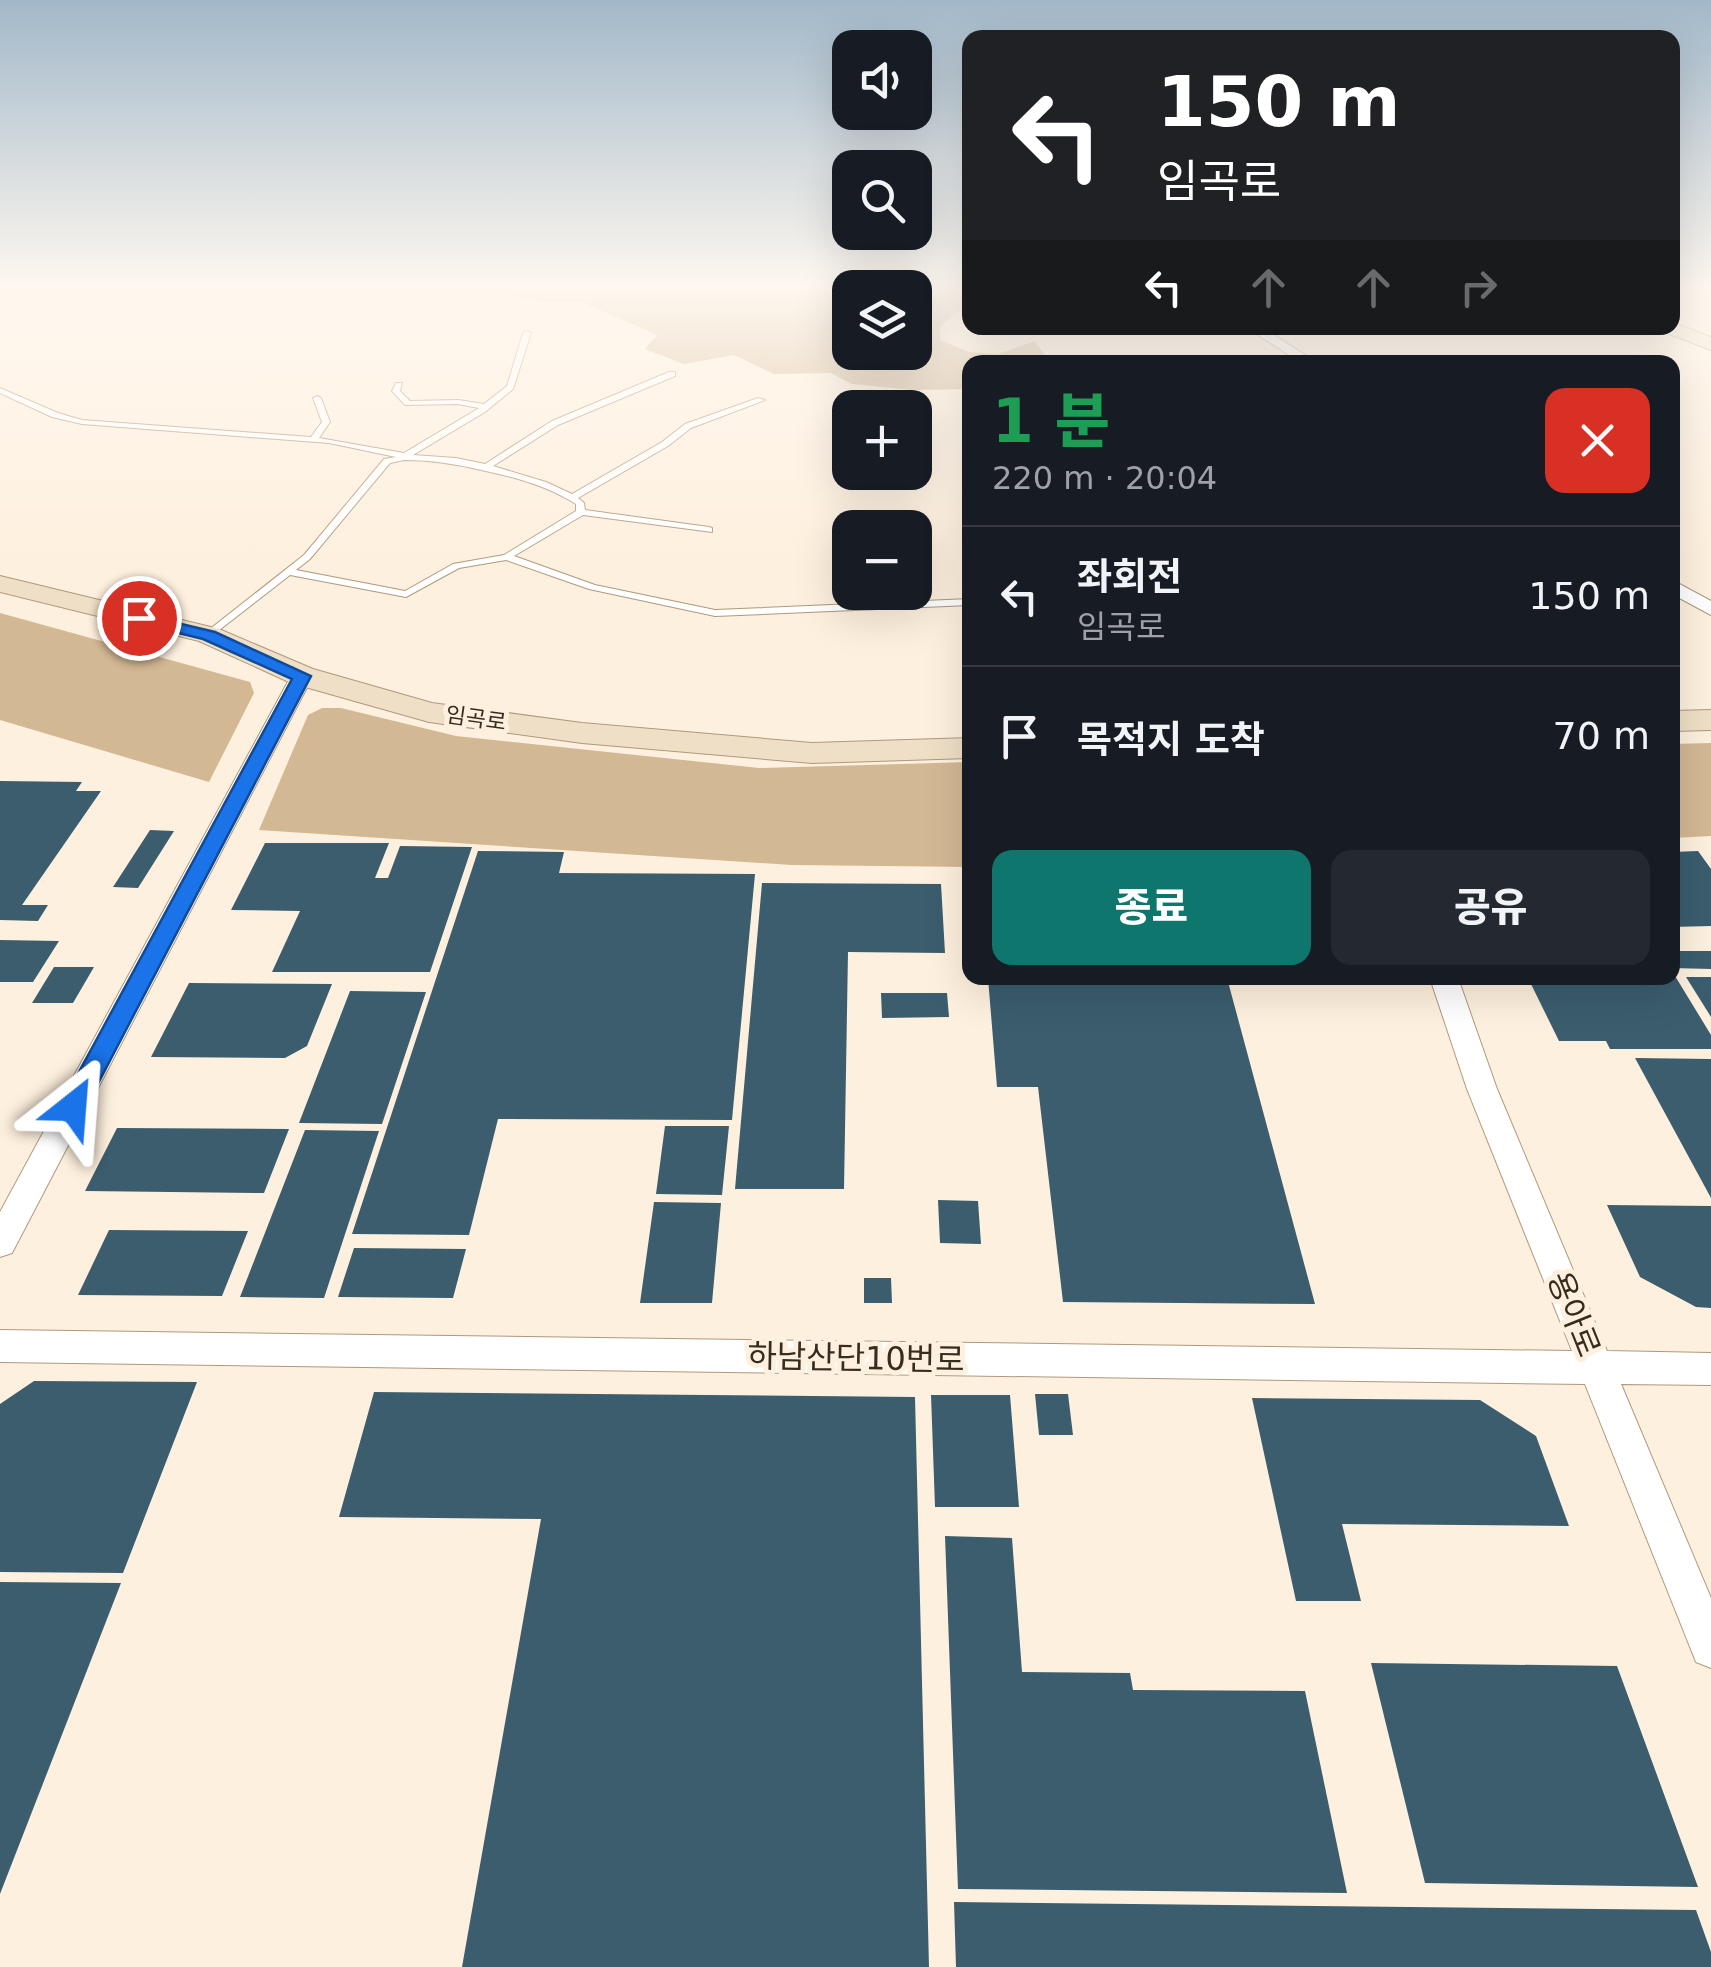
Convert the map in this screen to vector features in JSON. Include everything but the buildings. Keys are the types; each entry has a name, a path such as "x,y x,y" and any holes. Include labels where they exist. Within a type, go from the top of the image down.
{"main road":[{"name":"임곡로","path":"0,584 209,636 302,676 428,712 582,733 812,753 962,748"},
{"path":"1680,721 1711,720"}],"street":[{"path":"1680,591 1711,609"},
{"path":"0,1243 302,676"},
{"name":"용아로","path":"1446,985 1482,1089 1711,1647"},
{"name":"하남산단10번로","path":"0,1346 1711,1369"}],"lane":[{"path":"209,636 307,557 387,461 406,456 486,407 511,383"},
{"path":"484,468 555,423 651,383"},
{"path":"399,385 396,391 408,403 458,402 486,407"},
{"path":"0,390 56,416 82,422 314,439 484,468 565,491 580,504 581,512"},
{"path":"314,439 326,422 318,398"},
{"path":"572,497 665,444 688,426 761,400"},
{"path":"290,572 406,594 456,566 507,558 581,512 708,530"},
{"path":"507,558 592,587 716,613 962,602"}],"shaded area":[{"path":"850,383 962,383 962,389 913,390"},
{"path":"0,613 250,682 254,693 209,782 0,720"},
{"path":"322,708 341,708 456,736 759,768 962,762 962,867 791,865 259,830 308,715"},
{"path":"1711,743 1711,836 1680,838 1680,744"}],"route":[{"path":"73,1107 302,676 209,636 139,618"}]}
